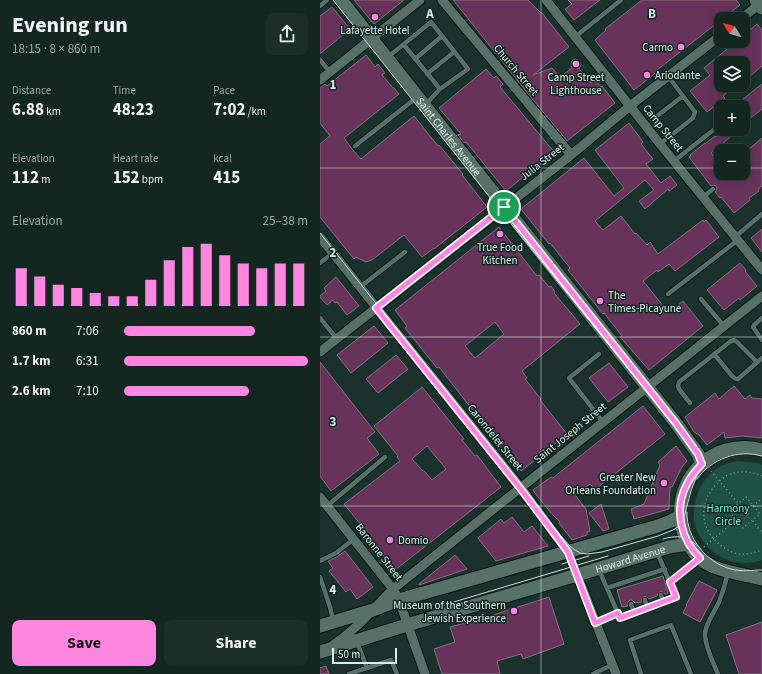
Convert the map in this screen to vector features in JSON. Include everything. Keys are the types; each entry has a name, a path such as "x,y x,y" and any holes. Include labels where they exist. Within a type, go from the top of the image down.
{"main road":[{"name":"Saint Charles Avenue","path":"341,0 648,387 707,467"},
{"path":"762,450 756,448 733,449 711,457 707,467 692,474 685,487 681,501 680,516 688,544 695,554 702,552 704,562 728,572 762,579"},
{"path":"320,626 373,610 396,595 568,552 658,526 680,516"},
{"name":"Howard Avenue","path":"322,651 669,547 688,544"},
{"path":"748,576 762,572"}],"street":[{"path":"320,80 420,0"},
{"name":"Church Street","path":"442,0 571,155"},
{"name":"Camp Street","path":"546,0 762,270"},
{"path":"750,12 760,4"},
{"name":"Julia Street","path":"320,352 571,155 714,40"},
{"name":"Carondelet Street","path":"320,237 520,488 568,552 614,670"},
{"name":"Saint Joseph Street","path":"396,595 520,488 762,296"},
{"name":"Baronne Street","path":"320,497 396,595 425,674"},
{"path":"322,651 340,640 373,610"}],"lane":[{"path":"320,6 327,0"},
{"path":"575,37 621,0"},
{"path":"355,146 468,69 431,22 387,58"},
{"path":"415,59 442,36"},
{"path":"404,45 440,89"},
{"path":"427,74 454,52"},
{"path":"320,60 330,72"},
{"path":"660,144 693,118 695,112 668,76"},
{"path":"657,116 683,96"},
{"path":"674,161 714,130"},
{"path":"703,197 713,189"},
{"path":"668,294 737,238 762,214"},
{"path":"360,287 405,252"},
{"path":"320,263 333,253"},
{"path":"701,299 724,326"},
{"path":"320,318 337,339"},
{"path":"762,318 754,325 753,328 762,340"},
{"path":"690,403 678,389 679,382 731,341 734,340 737,342 757,362"},
{"path":"599,354 569,378 603,422"},
{"path":"714,354 736,379 738,379 762,358"},
{"path":"327,506 385,458"},
{"path":"320,561 336,553 354,539"},
{"path":"598,569 620,618 676,597 657,551"},
{"path":"670,582 702,552"},
{"path":"607,588 625,585 654,576 665,569"},
{"path":"718,674 708,651 704,635 719,602 728,572"},
{"path":"320,577 334,622"},
{"path":"660,595 663,602"},
{"path":"645,600 647,608"},
{"path":"631,604 634,613"},
{"path":"595,623 618,613"},
{"path":"641,674 630,640 671,625 691,674"},
{"path":"356,640 367,668"},
{"path":"349,674 391,660 396,674"},
{"path":"593,674 614,670"}],"path":[{"path":"707,467 720,480 738,504"},
{"path":"762,476 755,473 742,472 730,474 720,480 710,491 705,503 704,516 707,528 713,539 724,549 738,554 752,554 762,550"},
{"path":"746,497 753,506 760,514 744,528 729,511 746,497"},
{"path":"753,506 762,498"},
{"path":"702,552 713,539 736,520"},
{"path":"753,521 762,532"}],"green space":[{"name":"Harmony Circle","path":"736,461 762,465 762,560 751,563 740,563 719,556 703,541 697,531 694,519 696,499 703,482 716,469"}],"building":[{"name":"Lafayette Hotel","path":"354,0 404,0 374,24"},
{"path":"453,0 528,0 542,13 569,47 533,75 552,68 560,77 572,68 572,61 575,59 578,60 581,64 579,69 591,83 595,80 601,87 602,86 615,103 567,141"},
{"path":"568,0 600,0 574,20 565,9 572,4"},
{"path":"642,0 736,0 740,5 731,12 714,12 714,25 634,90 595,40 606,30 605,29"},
{"path":"332,7 350,29 320,54 320,16"},
{"path":"757,24 762,30 762,66 750,76 750,56 719,56 728,48 750,48 750,30"},
{"path":"366,55 375,67 378,64 385,73 382,75 399,94 344,138 352,149 361,159 414,116 463,174 462,175 487,207 422,257 404,235 372,260 366,262 356,257 354,259 320,217 320,144 330,136 320,123 320,88 325,84 327,86"},
{"path":"714,60 714,92 728,92 723,96 725,98 722,100 714,100 714,107 707,112 690,91 710,75 704,68"},
{"path":"486,69 494,78 496,76 503,84 500,87 555,153 541,164 540,163 506,191 466,142 464,143 458,135 461,134 439,108"},
{"path":"762,84 762,109 750,118 750,100 742,100"},
{"path":"629,123 643,142 641,144 653,159 646,164 661,183 670,176 677,185 669,191 668,189 645,209 639,201 654,190 645,180 595,221 603,230 621,216 635,234 636,233 647,245 650,242 658,254 703,220 704,222 706,220 719,237 675,271 669,264 658,272 657,270 643,281 669,313 683,301 703,326 649,370 620,337 622,336 568,270 570,268 521,209 584,158 614,196 624,188 595,150"},
{"path":"715,136 732,136 722,144 714,144 714,151 711,153 714,157 714,180 750,180 750,148 762,138 762,186 758,189 759,191 749,198 750,200 734,213 715,192 717,189 716,186 711,186 689,157 705,143"},
{"path":"499,227 537,276 539,275 549,287 551,286 555,292 554,293 580,324 522,371 527,378 525,379 541,399 540,400 567,434 548,450 549,451 521,471 509,456 507,458 494,442 496,440 439,367 437,368 405,328 407,326 395,310","holes":["495,322 504,334 475,358 465,346"]},
{"path":"762,229 762,252 751,238"},
{"path":"740,263 757,286 740,300 739,298 724,310 707,290"},
{"path":"336,277 359,306 347,315 337,302 335,303 333,300 327,305 320,297 326,291 324,288"},
{"path":"374,326 388,343 351,373 337,355"},
{"path":"396,355 408,369 378,393 366,379"},
{"path":"320,362 375,432 367,438 379,454 331,491 320,476"},
{"path":"609,363 628,387 608,402 589,378"},
{"path":"734,386 745,399 750,395 752,398 762,399 762,438 742,436 725,438 724,432 707,445 699,435 694,432 685,417 715,393 719,399"},
{"path":"422,387 464,439 462,440 475,456 477,455 501,487 395,570 344,504 400,461 397,457 398,456 374,426","holes":["427,446 446,469 432,480 412,459"]},
{"path":"643,406 665,434 597,488 594,488 590,484 575,495 586,509 590,531 587,532 587,535 572,540 559,523 560,522 533,490 551,477 553,478"},
{"name":"Greater New Orleans Foundation","path":"676,446 687,461 682,467 672,487 670,487 669,509 634,519 631,509 644,504 660,465 658,462"},
{"path":"601,504 609,529 603,531 589,513"},
{"path":"512,517 524,532 532,526 548,546 496,561 478,538 501,519 504,523"},
{"path":"345,551 373,587 357,599 350,589 346,592 329,571 333,568 328,561"},
{"path":"455,555 467,569 419,585 419,584"},
{"path":"663,576 668,593 665,594 660,592 657,596 649,599 644,597 642,602 635,603 630,600 628,602 628,606 622,607 617,590"},
{"path":"699,581 717,590 700,622 683,613"},
{"path":"549,597 564,644 523,659 521,654 497,661 500,674 442,674 434,649 455,642 450,627 484,618"},
{"path":"762,622 762,674 739,674 726,635"},
{"path":"326,666 329,674 320,674 320,668"}],"tram line":[{"path":"320,233 570,546 580,553 587,554 602,552 658,536 678,527 684,517 699,467 694,452 333,0"},
{"path":"697,479 710,466 726,457 744,454 762,456"},
{"path":"687,512 690,531 694,540 706,555 722,566 735,570 762,570"},
{"path":"663,539 675,537 688,539 701,549"},
{"path":"562,564 589,556"},
{"path":"437,607 608,556"}],"place":[{"name":"Lafayette Hotel","path":"375,17"},
{"name":"Carmo","path":"681,47"},
{"name":"Camp Street Lighthouse","path":"576,64"},
{"name":"Ariodante","path":"647,75"},
{"name":"True Food Kitchen","path":"500,234"},
{"name":"The Times-Picayune","path":"600,301"},
{"name":"Greater New Orleans Foundation","path":"664,483"},
{"name":"Domio","path":"390,540"},
{"name":"Museum of the Southern Jewish Experience","path":"514,611"}],"route":[{"path":"504,207 675,422 698,454 702,464 692,474 685,487 681,501 680,516 688,544 700,558 670,582 676,597 620,618 618,613 595,623 568,552 520,488 376,308 504,207"}]}
